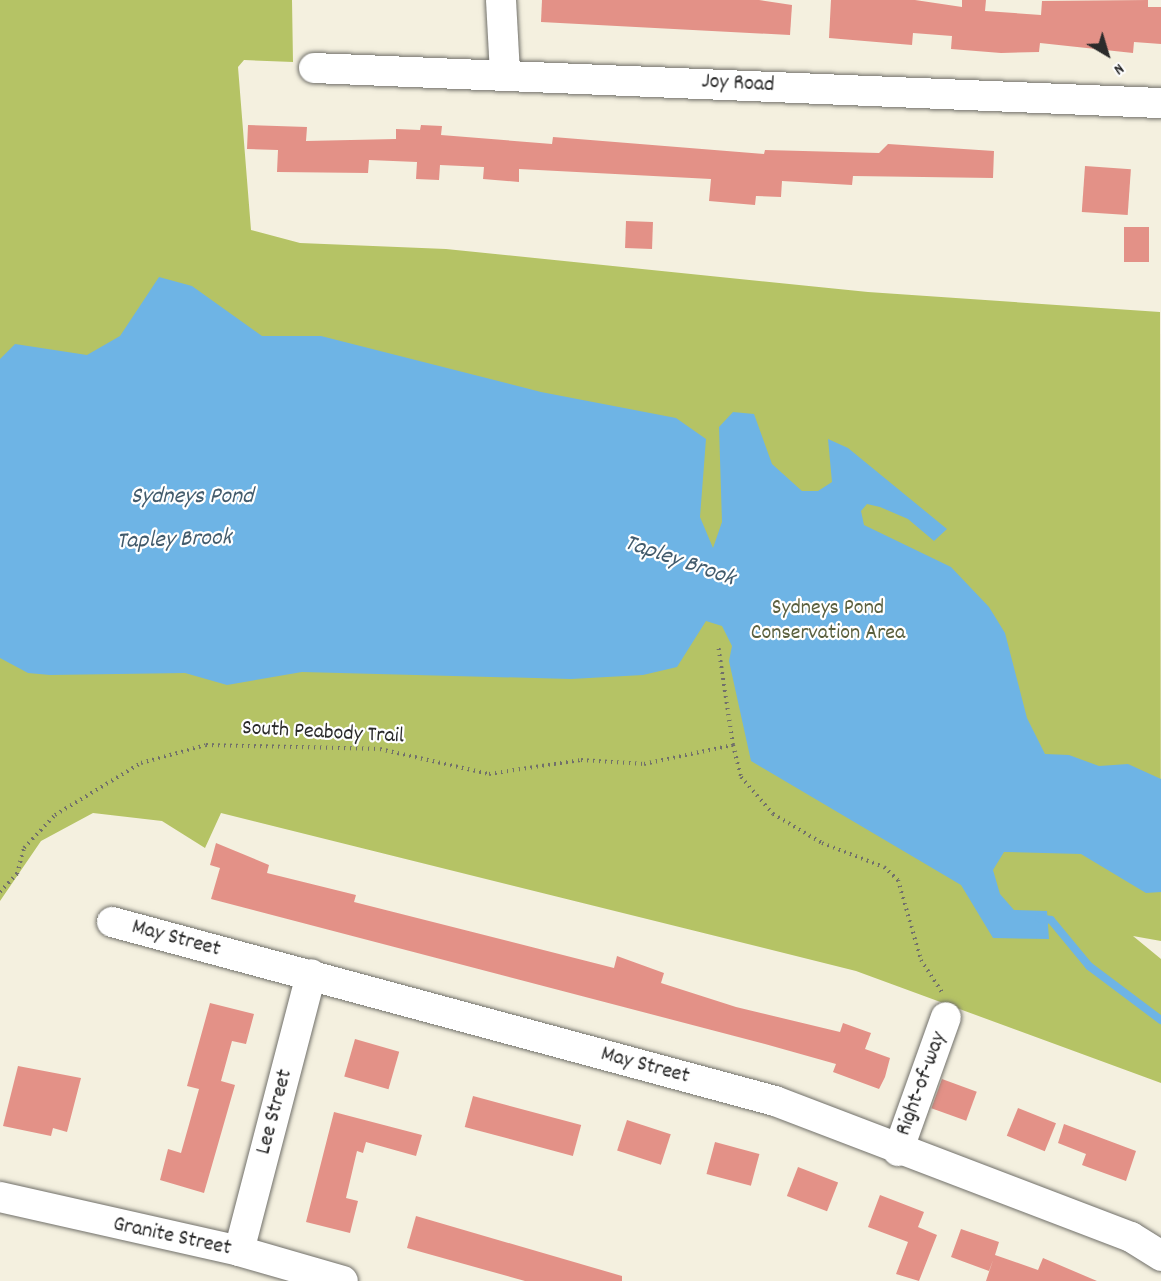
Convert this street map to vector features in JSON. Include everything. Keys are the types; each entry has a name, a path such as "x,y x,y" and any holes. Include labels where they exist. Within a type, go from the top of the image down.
{"street":[{"path":"501,0 505,73"},
{"name":"Joy Road","path":"314,68 505,73 1161,103"},
{"name":"May Street","path":"112,922 775,1101 898,1151 1131,1237 1161,1256"},
{"name":"Lee Street","path":"240,1251 311,974"},
{"name":"Right-of-way","path":"898,1151 946,1017"},
{"name":"Granite Street","path":"0,1197 240,1251 343,1281"}],"path":[{"path":"718,645 741,777 764,807 898,880 904,915 921,960 942,990 946,1017"},
{"name":"South Peabody Trail","path":"0,892 17,874 24,848 55,815 141,763 206,745 380,749 489,774 581,760 644,764 734,745"}],"green space":[{"name":"Sydneys Pond Conservation Area","path":"0,0 292,0 293,62 244,60 238,67 251,230 300,243 446,249 868,292 1160,312 1161,941 1133,936 1161,959 1161,1083 856,971 221,813 205,848 162,821 93,813 41,841 0,901"}],"water":[{"name":"Sydneys Pond","path":"159,277 192,286 262,336 321,336 541,392 676,418 706,439 700,517 713,548 722,522 719,427 733,412 754,414 772,464 802,491 818,491 832,482 828,439 848,448 947,529 934,541 908,519 880,507 867,504 861,511 864,525 951,567 989,607 1005,633 1027,718 1045,754 1069,755 1099,766 1128,764 1161,779 1161,892 1146,893 1081,854 1004,852 993,870 1000,894 1014,910 1047,911 1049,939 993,938 961,885 751,761 729,661 732,646 722,626 706,621 677,667 643,675 571,679 302,672 227,685 185,673 50,675 28,673 0,658 0,359 15,344 87,355 120,336"}],"building":[{"path":"542,0 759,0 792,5 790,35 541,22"},
{"path":"831,0 915,0 962,7 962,0 986,0 985,11 1041,15 1042,1 1148,0 1148,7 1161,7 1161,44 1134,42 1133,53 1040,43 1039,52 1001,53 951,49 952,36 913,33 912,45 829,38"},
{"path":"248,125 307,127 306,141 396,139 396,129 420,130 421,125 442,126 441,135 552,144 553,137 764,154 765,150 879,153 888,144 994,151 993,178 853,176 852,185 782,181 781,197 756,196 755,205 709,201 711,179 519,169 519,182 483,179 484,167 440,165 439,180 416,179 417,162 369,160 368,173 277,172 278,150 247,149"},
{"path":"1085,166 1131,169 1128,215 1082,212"},
{"path":"626,221 653,222 652,249 625,248"},
{"path":"1124,227 1149,227 1149,262 1124,262"},
{"path":"216,843 269,865 267,873 356,895 354,902 614,968 617,956 664,973 661,983 736,1007 840,1032 843,1023 871,1033 865,1049 890,1058 885,1077 879,1089 833,1072 836,1064 211,899 220,868 210,865"},
{"path":"210,1003 254,1014 246,1044 232,1041 221,1081 235,1085 204,1193 160,1180 168,1149 181,1153 199,1089 187,1086"},
{"path":"355,1039 399,1052 388,1089 344,1076"},
{"path":"18,1066 81,1078 67,1132 53,1128 51,1136 3,1126"},
{"path":"942,1079 977,1092 966,1121 931,1108"},
{"path":"473,1096 581,1125 573,1156 465,1127"},
{"path":"1018,1108 1056,1123 1045,1151 1007,1136"},
{"path":"334,1112 422,1135 416,1156 366,1142 363,1153 357,1151 346,1198 358,1201 350,1233 306,1222"},
{"path":"627,1120 671,1134 661,1165 617,1150"},
{"path":"1064,1124 1136,1151 1126,1181 1082,1165 1086,1154 1058,1143"},
{"path":"715,1142 759,1154 751,1186 706,1174"},
{"path":"798,1167 838,1182 827,1211 787,1196"},
{"path":"880,1195 924,1212 918,1227 937,1235 919,1281 896,1274 908,1242 868,1227"},
{"path":"416,1216 622,1276 622,1281 525,1281 407,1248"},
{"path":"961,1229 999,1242 995,1255 1038,1270 1043,1258 1097,1281 986,1281 993,1260 989,1271 951,1257"}],"waterway":[{"name":"Tapley Brook","path":"1039,918 1051,920 1089,966 1161,1020"}]}
